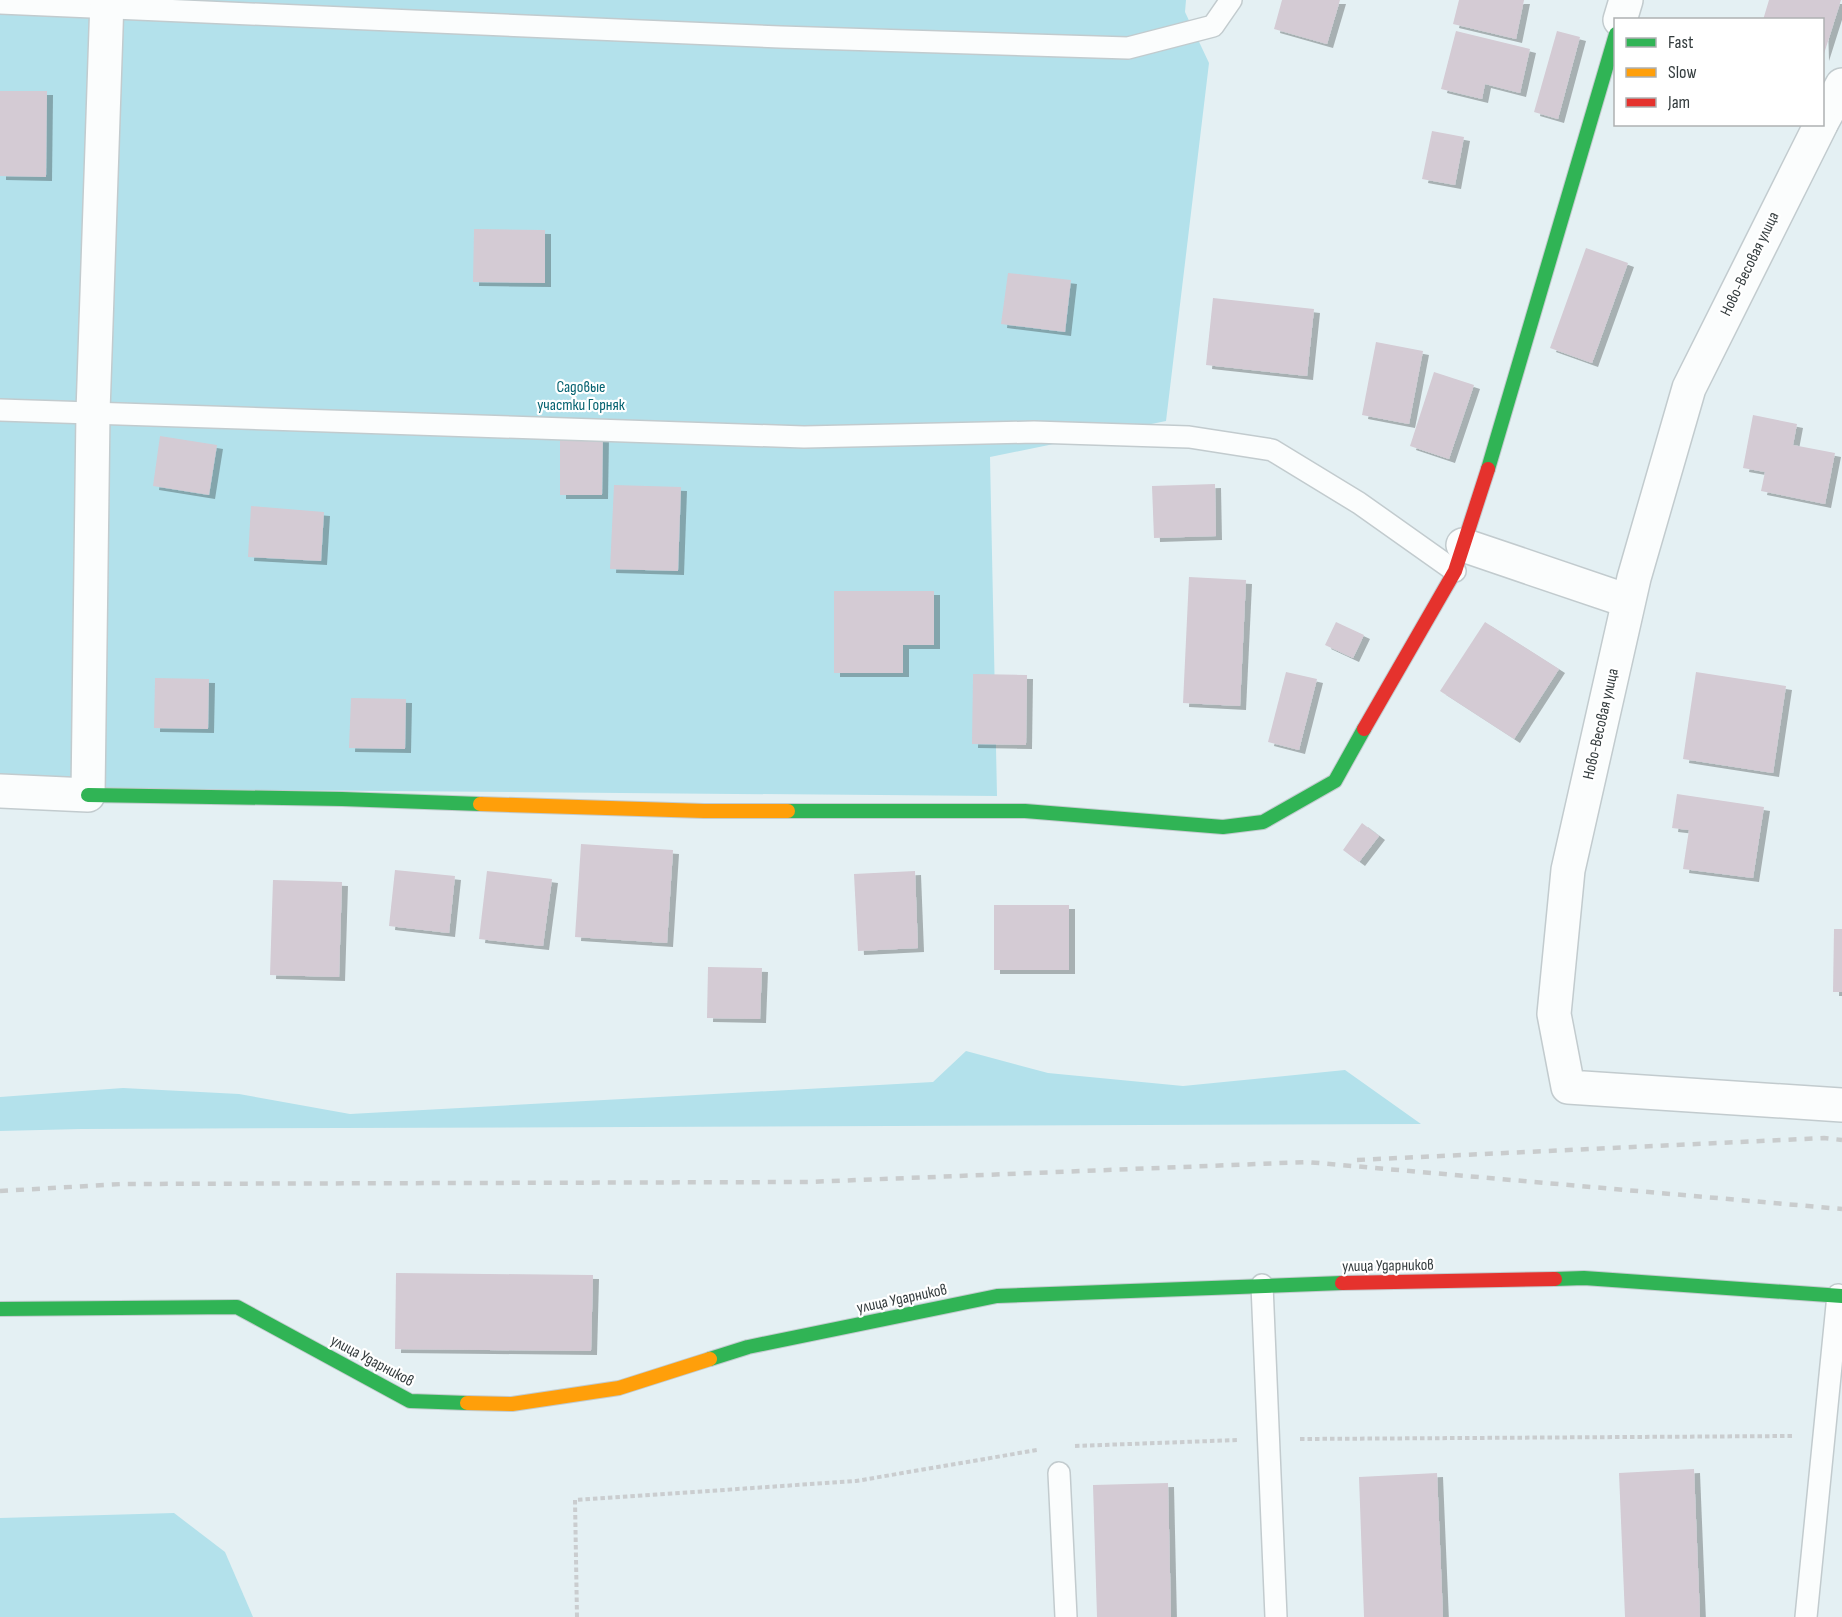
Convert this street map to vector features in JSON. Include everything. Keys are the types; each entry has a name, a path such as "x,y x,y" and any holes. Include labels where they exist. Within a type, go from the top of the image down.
{"street":[{"path":"1621,18 1626,0"},
{"path":"88,795 93,412 106,3"},
{"path":"0,791 704,811 1025,811 1223,827 1263,822 1335,781 1459,558 1487,473 1614,41"},
{"name":"Ново-Весовая улица","path":"1824,119 1842,85"},
{"name":"Ново-Весовая улица","path":"1820,126 1689,388 1628,601 1568,870 1554,1014 1568,1087 1842,1106"},
{"path":"1459,558 1628,601"},
{"name":"улица Ударников","path":"0,1309 237,1307 410,1401 512,1404 619,1388 748,1347 997,1296 1262,1285 1584,1278 1840,1296"}],"lane":[{"path":"0,3 106,3 780,37 1128,48 1213,26 1231,0"},
{"path":"0,410 804,437 1034,432 1189,437 1272,450 1359,503 1459,558"},
{"path":"1262,1285 1276,1617"},
{"path":"1806,1617 1840,1296"},
{"path":"1059,1473 1066,1617"}],"path":[{"path":"1064,1447 1268,1439 1824,1436"},
{"path":"577,1617 575,1500 856,1481 1041,1449"}],"green space":[{"name":"Садовые участки Горняк","path":"0,0 1186,0 1185,12 1209,63 1166,421 990,457 997,796 0,788"},
{"path":"966,1051 1048,1073 1183,1086 1345,1070 1421,1124 0,1131 0,1097 123,1088 239,1094 350,1114 933,1082"},
{"path":"174,1513 225,1552 253,1617 0,1617 0,1518"}],"building":[{"path":"1282,0 1340,0 1327,44 1274,29"},
{"path":"1459,0 1524,0 1516,39 1453,24"},
{"path":"1769,0 1841,0 1824,54 1824,18 1764,18"},
{"path":"1456,31 1530,49 1520,93 1485,84 1482,99 1441,89"},
{"path":"1557,31 1580,37 1558,119 1534,112"},
{"path":"0,91 47,91 46,177 0,176"},
{"path":"1432,131 1464,137 1455,185 1422,179"},
{"path":"474,229 545,230 545,283 473,282"},
{"path":"1586,248 1628,263 1592,363 1550,348"},
{"path":"1008,273 1071,280 1065,332 1001,324"},
{"path":"1213,298 1314,309 1307,376 1206,365"},
{"path":"1376,342 1423,351 1409,424 1362,415"},
{"path":"1434,372 1474,385 1449,459 1410,446"},
{"path":"1753,415 1797,424 1793,445 1835,453 1825,504 1761,491 1765,472 1743,468"},
{"path":"560,433 603,433 602,495 560,495"},
{"path":"160,436 217,445 209,495 153,486"},
{"path":"1215,484 1216,536 1154,538 1152,486"},
{"path":"614,485 681,487 678,571 610,569"},
{"path":"251,506 324,512 321,561 248,557"},
{"path":"1189,577 1246,580 1240,706 1183,703"},
{"path":"834,591 934,591 934,645 903,645 903,673 834,673"},
{"path":"1336,622 1364,635 1353,658 1325,645"},
{"path":"1485,622 1559,669 1514,739 1440,691"},
{"path":"1286,672 1317,679 1299,750 1268,742"},
{"path":"1696,672 1786,686 1773,773 1683,759"},
{"path":"973,674 1027,675 1026,745 972,744"},
{"path":"155,678 209,679 208,729 154,728"},
{"path":"351,698 406,699 405,749 349,748"},
{"path":"1677,794 1764,807 1753,878 1683,869 1689,830 1672,828"},
{"path":"1362,823 1379,836 1359,862 1343,850"},
{"path":"581,844 673,850 667,943 575,937"},
{"path":"395,870 455,876 449,933 389,926"},
{"path":"487,871 552,879 543,946 479,939"},
{"path":"915,871 918,948 858,951 854,874"},
{"path":"273,880 342,882 339,977 270,975"},
{"path":"994,905 1069,905 1069,970 994,970"},
{"path":"1834,929 1842,929 1842,992 1833,992"},
{"path":"708,967 762,968 760,1019 707,1018"},
{"path":"396,1273 593,1275 591,1351 395,1349"},
{"path":"1694,1469 1700,1617 1625,1617 1619,1473"},
{"path":"1437,1473 1443,1617 1364,1617 1359,1477"},
{"path":"1168,1483 1171,1617 1097,1617 1093,1485"}],"railway":[{"path":"1357,1160 1824,1138 1842,1140"},
{"path":"0,1191 122,1184 808,1182 1307,1162 1842,1209"}],"traffic: fast":[{"path":"1488,469 1614,41"},
{"path":"788,811 1025,811 1223,827 1263,822 1335,781 1364,729"},
{"path":"88,795 342,799 480,804"},
{"path":"1555,1279 1584,1278 1842,1296"},
{"path":"710,1359 748,1347 997,1296 1342,1283"},
{"path":"0,1309 237,1307 410,1401 467,1403"}],"traffic: slow":[{"path":"480,804 704,811 788,811"},
{"path":"467,1403 512,1404 619,1388 710,1359"}],"traffic: jam":[{"path":"1364,729 1455,571 1488,469"},
{"path":"1342,1283 1555,1279"}]}
